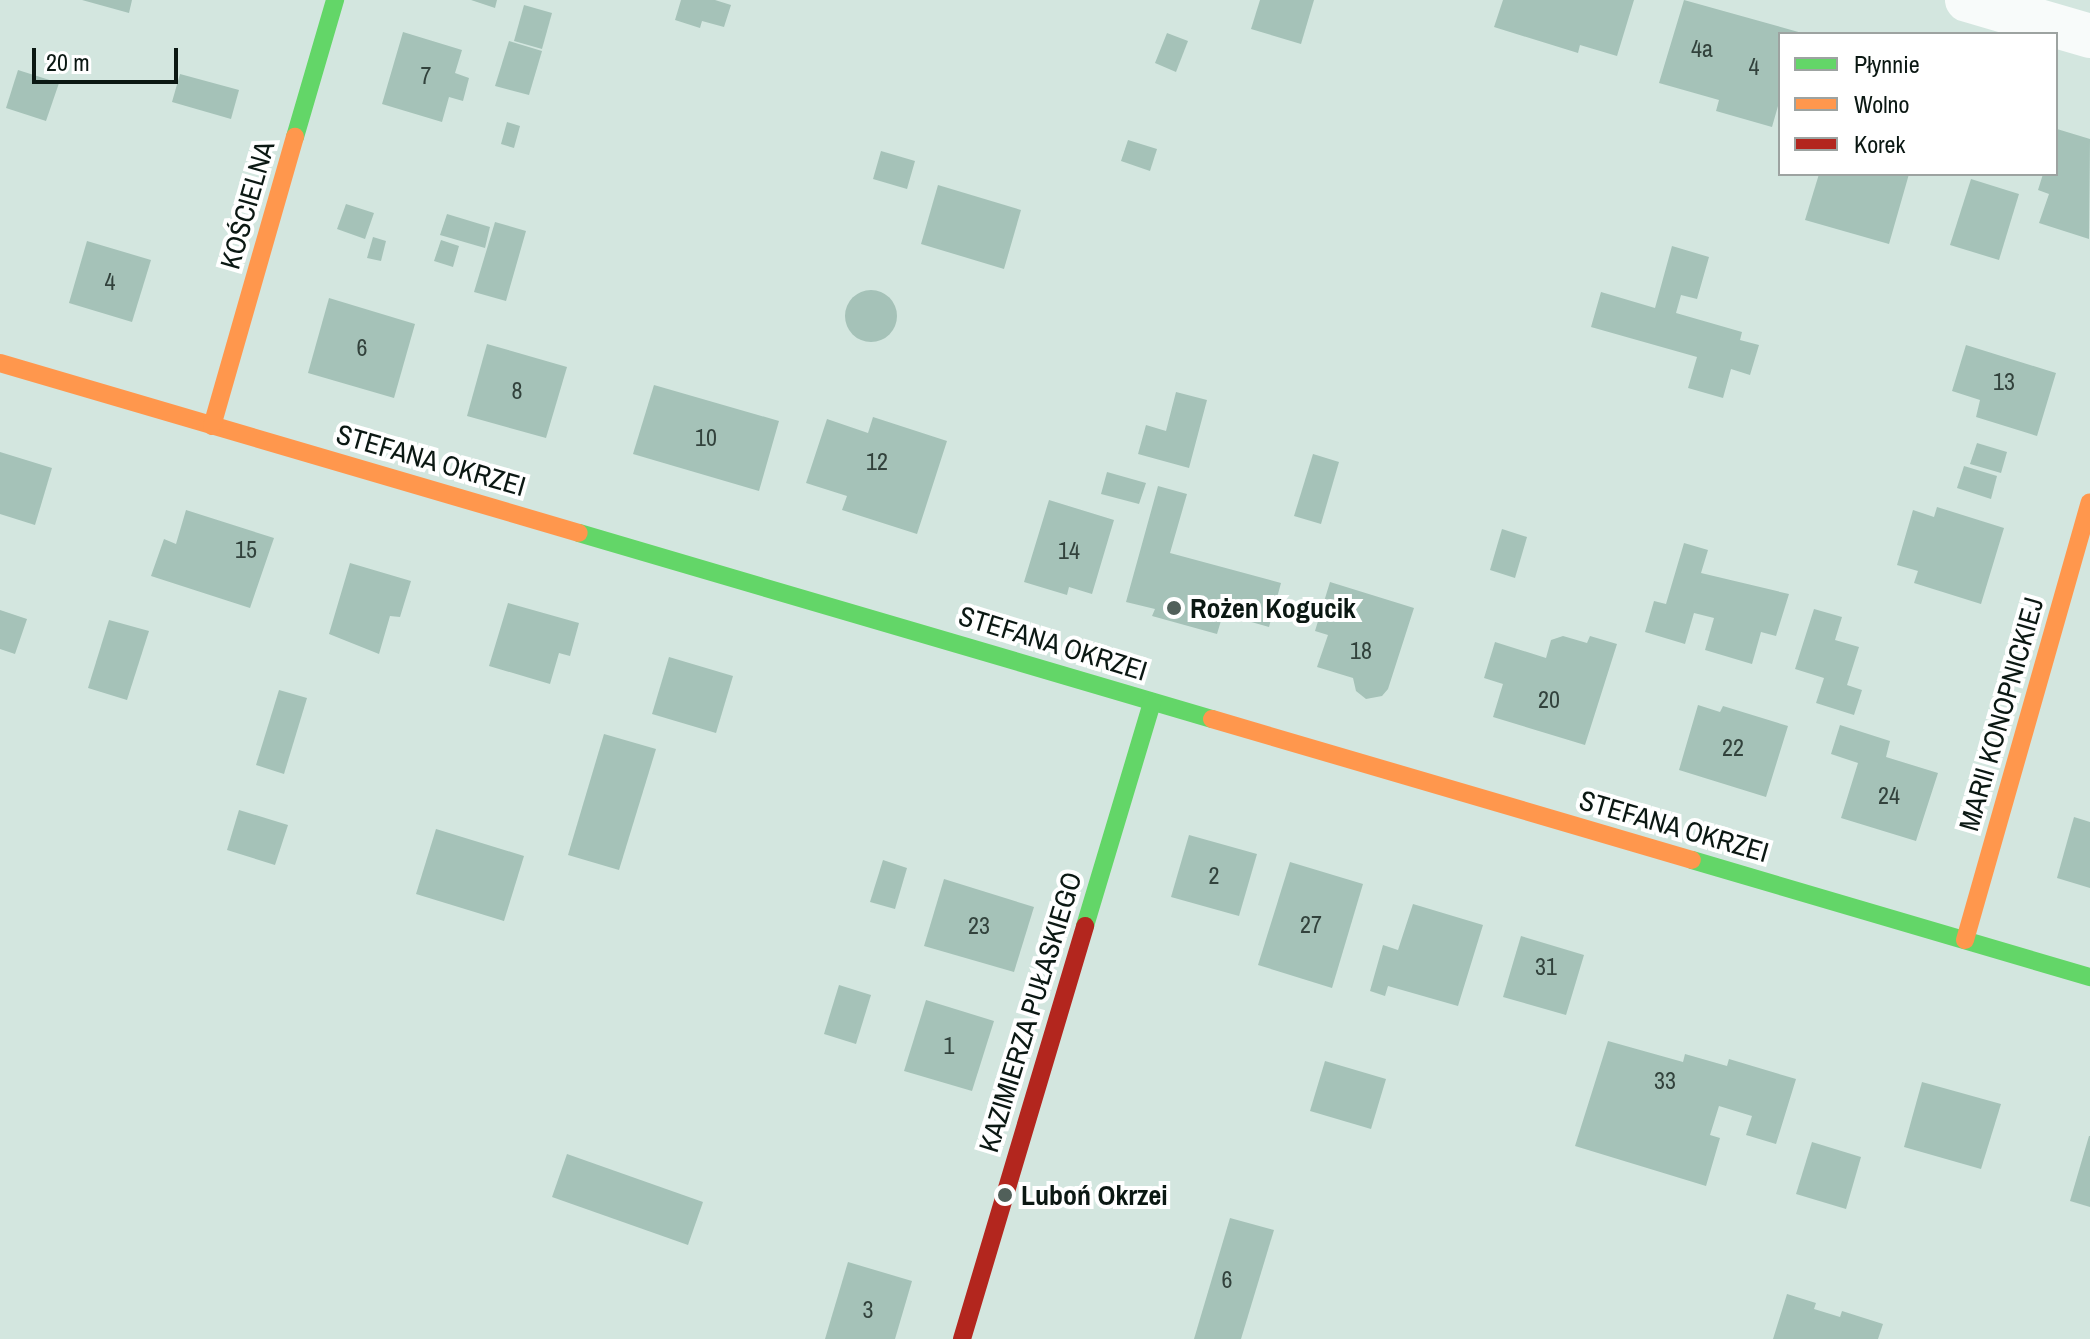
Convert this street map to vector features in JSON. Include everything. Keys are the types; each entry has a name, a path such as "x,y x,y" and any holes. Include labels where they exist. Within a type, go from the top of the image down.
{"street":[{"name":"KOŚCIELNA","path":"212,426 335,0"},
{"path":"1967,0 2090,36"},
{"name":"STEFANA OKRZEI","path":"0,363 2090,977"},
{"name":"MARII KONOPNICKIEJ","path":"1965,940 2090,502"},
{"name":"KAZIMIERZA PUŁASKIEGO","path":"962,1339 1152,702"}],"building":[{"path":"82,0 132,0 129,13"},
{"path":"471,0 497,0 495,8"},
{"path":"681,0 715,0 731,5 724,27 702,21 700,28 675,20"},
{"path":"1260,0 1314,0 1301,44 1251,29"},
{"path":"1503,0 1634,0 1617,56 1580,45 1578,53 1494,27"},
{"path":"1684,0 1798,32 1778,32 1778,106 1772,127 1716,111 1719,100 1659,83"},
{"path":"524,5 552,13 542,49 514,41"},
{"path":"403,32 462,50 455,73 469,78 463,101 449,97 442,122 382,104"},
{"path":"1167,33 1188,41 1176,72 1155,63"},
{"path":"509,41 542,51 529,95 495,86"},
{"path":"18,70 59,83 46,121 6,108"},
{"path":"180,74 239,90 231,119 172,102"},
{"path":"507,122 520,126 514,148 501,144"},
{"path":"2058,129 2090,139 2089,239 2039,223 2049,194 2038,190 2042,176 2058,176"},
{"path":"1128,140 1157,149 1150,171 1121,161"},
{"path":"881,151 915,161 907,189 873,179"},
{"path":"1818,176 1908,176 1889,244 1805,220"},
{"path":"1971,179 2019,194 1999,260 1950,245"},
{"path":"938,185 1021,210 1004,269 921,244"},
{"path":"346,204 374,213 365,239 337,229"},
{"path":"447,214 490,227 485,248 440,235"},
{"path":"495,222 526,231 506,301 474,292"},
{"path":"373,237 386,241 381,261 367,258"},
{"path":"441,240 459,246 453,267 434,261"},
{"path":"87,241 151,260 132,322 69,303"},
{"path":"1672,246 1709,257 1697,299 1681,295 1676,313 1742,332 1740,340 1759,345 1750,375 1731,369 1723,398 1688,388 1697,357 1591,327 1601,292 1655,308"},
{"path":"871,290 889,298 897,316 889,334 871,342 853,334 845,316 853,298"},
{"path":"329,298 415,324 394,398 308,373"},
{"path":"487,344 567,367 546,438 467,416"},
{"path":"1966,345 2056,373 2037,436 1976,417 1980,400 1952,391"},
{"path":"654,385 779,421 759,491 633,454"},
{"path":"1176,392 1207,400 1189,468 1138,454 1146,425 1166,431"},
{"path":"873,417 947,441 917,534 842,510 847,496 806,483 827,419 868,433"},
{"path":"1977,443 2007,452 2001,473 1970,464"},
{"path":"0,452 52,468 35,525 0,514"},
{"path":"1313,454 1339,462 1321,524 1294,516"},
{"path":"1964,466 1997,476 1991,499 1957,488"},
{"path":"1107,472 1146,483 1139,504 1101,494"},
{"path":"1158,486 1187,494 1170,553 1281,583 1269,627 1223,614 1217,634 1152,616 1155,609 1126,602"},
{"path":"1049,500 1114,520 1092,594 1069,587 1067,595 1024,582"},
{"path":"1937,507 2004,528 1981,604 1914,583 1918,571 1897,565 1913,510 1934,517"},
{"path":"186,510 274,538 250,608 151,576 164,539 176,544"},
{"path":"1502,529 1527,537 1515,578 1490,570"},
{"path":"1684,543 1708,550 1701,573 1789,594 1776,636 1761,632 1752,664 1705,650 1714,618 1694,613 1685,644 1645,632 1654,601 1666,604"},
{"path":"350,563 411,581 400,617 390,616 379,654 329,634"},
{"path":"1330,582 1414,608 1388,689 1382,696 1366,699 1356,691 1353,678 1317,667 1328,635 1315,631"},
{"path":"508,603 579,623 570,656 559,653 550,684 489,666"},
{"path":"1814,609 1842,617 1835,640 1859,647 1847,685 1862,690 1854,715 1816,703 1824,678 1795,669"},
{"path":"0,610 27,619 15,654 0,649"},
{"path":"109,620 149,631 127,700 88,688"},
{"path":"1563,636 1587,643 1590,636 1617,644 1585,745 1493,717 1503,684 1484,678 1495,642 1546,658 1551,640"},
{"path":"669,657 733,676 716,733 652,714"},
{"path":"279,690 307,698 284,774 256,765"},
{"path":"1698,705 1720,712 1723,706 1788,726 1766,797 1679,770"},
{"path":"1840,725 1890,741 1886,757 1938,773 1916,841 1841,818 1858,763 1831,754"},
{"path":"604,734 656,749 619,870 568,855"},
{"path":"239,810 288,825 275,865 227,850"},
{"path":"2074,817 2090,822 2090,888 2057,878"},
{"path":"436,829 524,856 504,921 416,894"},
{"path":"1189,835 1257,854 1239,916 1171,897"},
{"path":"883,860 907,868 895,909 870,902"},
{"path":"1290,862 1363,884 1332,988 1258,965"},
{"path":"944,879 1034,907 1014,972 924,946"},
{"path":"1413,904 1483,925 1458,1006 1388,986 1385,996 1370,991 1383,945 1398,950"},
{"path":"1521,936 1584,955 1566,1015 1503,997"},
{"path":"839,985 871,995 856,1044 824,1034"},
{"path":"926,1000 994,1021 972,1091 904,1071"},
{"path":"1608,1041 1683,1062 1685,1054 1727,1066 1729,1059 1796,1079 1776,1144 1746,1135 1752,1116 1719,1106 1710,1135 1720,1138 1706,1186 1575,1146"},
{"path":"1325,1061 1386,1079 1371,1129 1310,1111"},
{"path":"1922,1082 2001,1104 1981,1169 1904,1147"},
{"path":"2090,1136 2090,1207 2070,1201"},
{"path":"1812,1142 1861,1157 1846,1209 1796,1194"},
{"path":"567,1154 703,1202 688,1245 552,1197"},
{"path":"1230,1218 1274,1230 1241,1339 1194,1339"},
{"path":"848,1262 912,1281 895,1339 825,1339"},
{"path":"1787,1294 1816,1303 1814,1309 1840,1317 1842,1311 1883,1324 1878,1339 1773,1339"}],"traffic: fast":[{"path":"295,137 335,0"},
{"path":"579,533 1212,719"},
{"path":"1085,926 1152,702"},
{"path":"1692,860 2090,977"}],"traffic: slow":[{"path":"212,426 295,137"},
{"path":"0,363 579,533"},
{"path":"1965,940 2090,502"},
{"path":"1212,719 1692,860"}],"traffic: jam":[{"path":"962,1339 1085,926"}],"place":[{"name":"Rożen Kogucik","path":"1174,608"},
{"name":"Luboń Okrzei","path":"1005,1195"}]}
